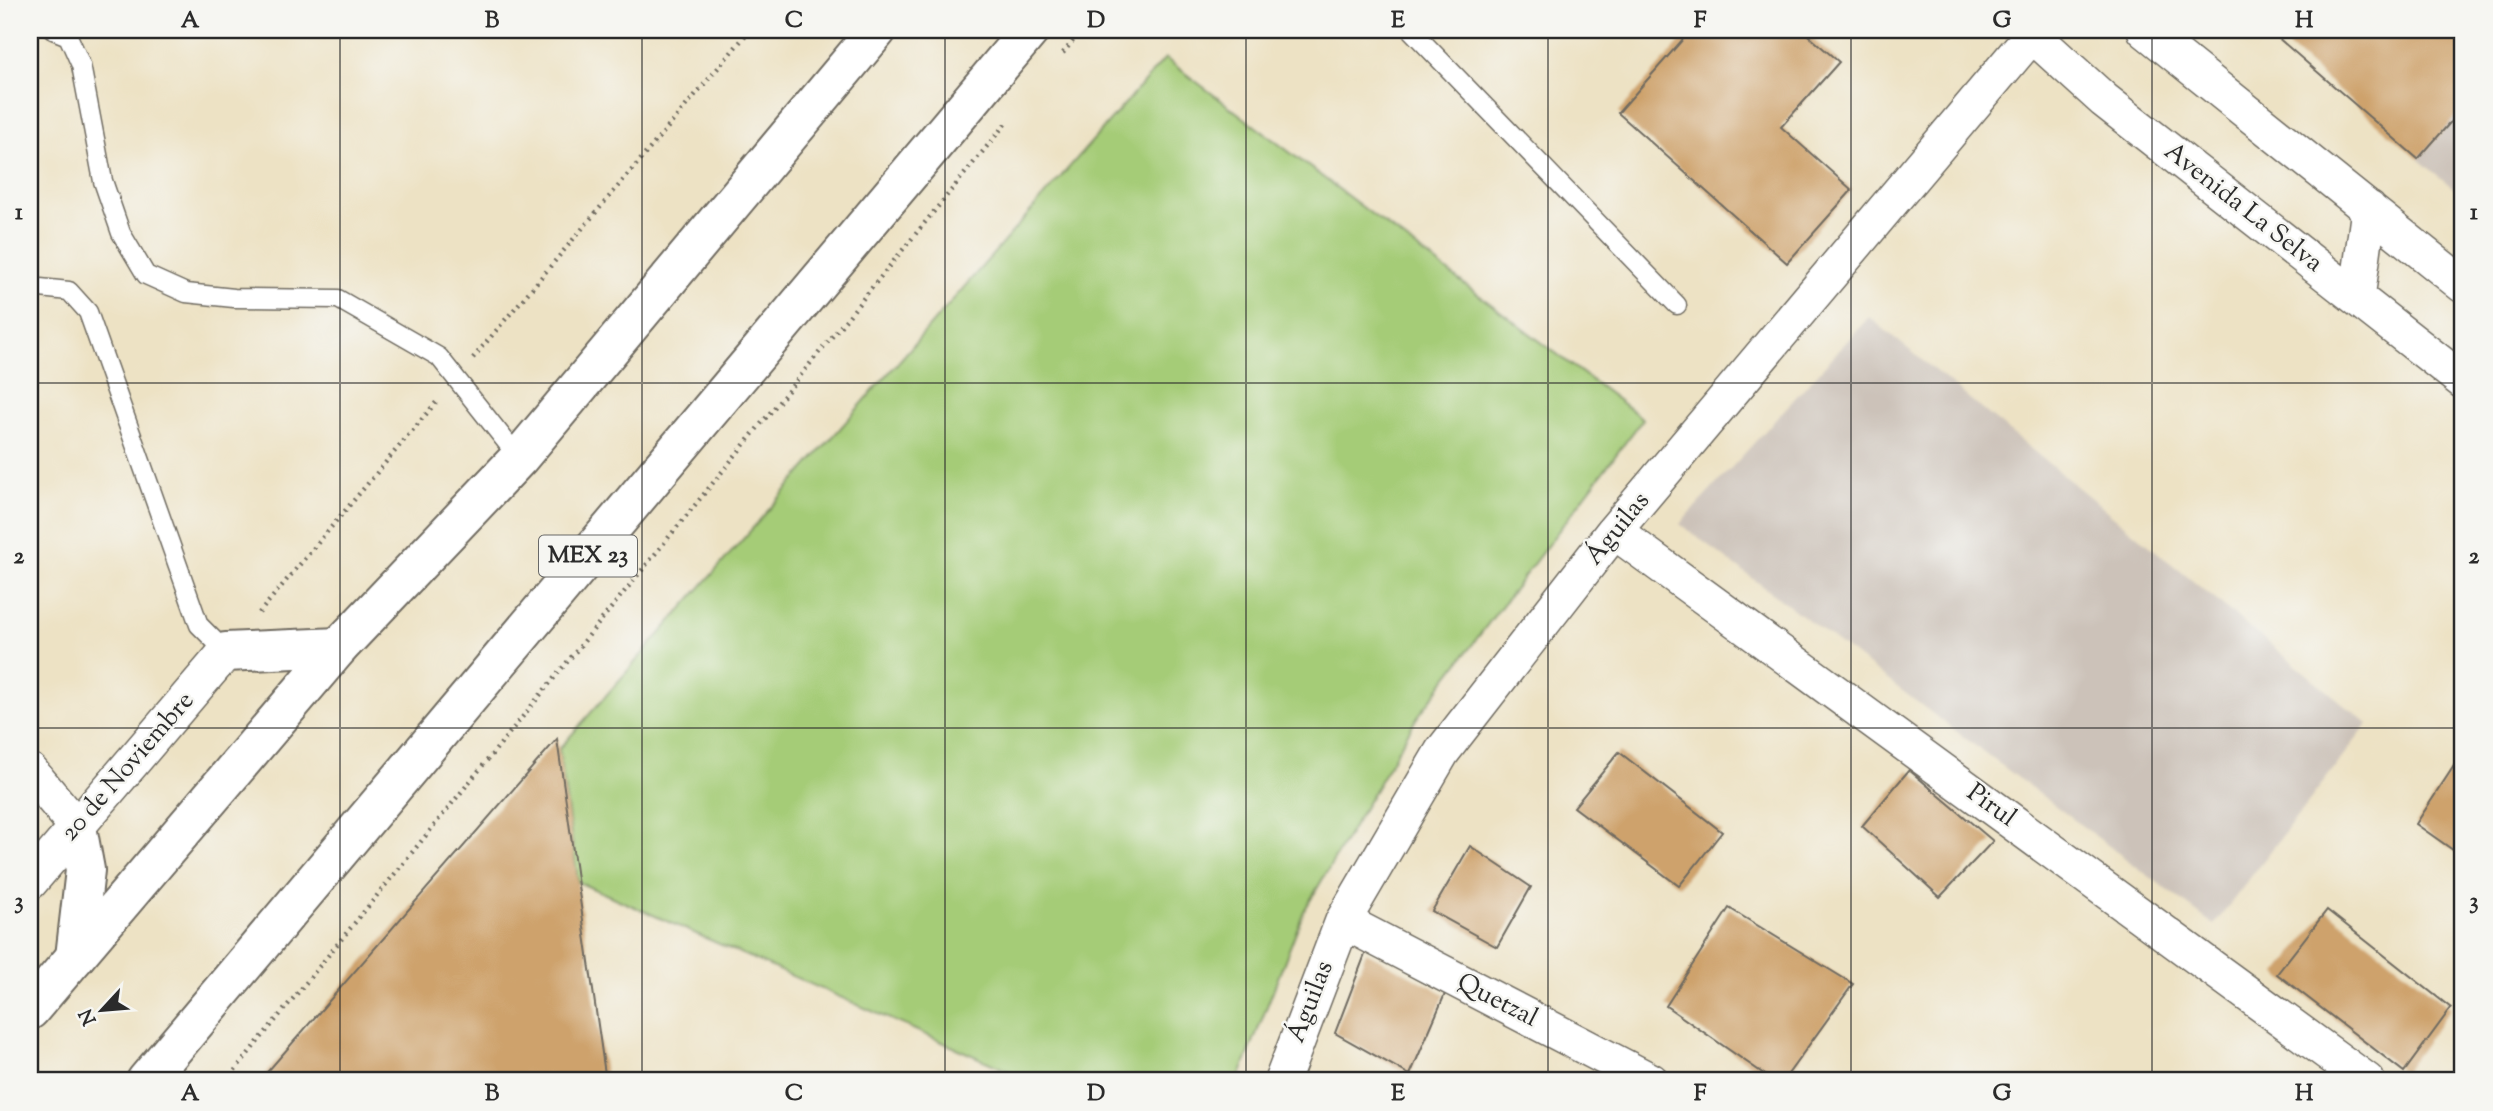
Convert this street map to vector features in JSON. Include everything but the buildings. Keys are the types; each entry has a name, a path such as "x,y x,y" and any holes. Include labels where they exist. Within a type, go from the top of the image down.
{"main road":[{"path":"30,1010 339,647 519,458 877,30"},
{"name":"MEX 23","path":"146,1081 1030,30"},
{"path":"226,652 339,647"},
{"path":"75,957 85,870 77,827"}],"street":[{"path":"2145,30 2463,285"},
{"name":"Avenida La Selva","path":"2032,31 2104,100 2463,381"},
{"name":"Águilas","path":"1282,1081 1343,921 1442,752 1614,531 2032,31"},
{"path":"2357,298 2369,209"},
{"name":"Pirul","path":"1614,531 2367,1081"},
{"name":"20 de Noviembre","path":"30,882 226,652"},
{"path":"30,771 77,827"},
{"name":"Quetzal","path":"1343,921 1651,1081"}],"lane":[{"path":"53,30 68,36 81,65 103,181 121,233 146,275 186,293 234,298 338,299 439,357 519,458"},
{"path":"1411,30 1677,305"},
{"path":"30,291 40,288 69,291 88,312 199,625 226,652"}],"path":[{"path":"226,652 750,30"},
{"path":"1055,62 1082,30"},
{"path":"226,1081 1011,117"}],"shaded area":[{"path":"2463,108 2463,196 2418,159"},
{"path":"1869,317 2368,724 2214,925 1680,524"}],"green space":[{"path":"1165,58 1643,419 1416,719 1304,911 1238,1081 1031,1081 578,882 559,749"}]}
